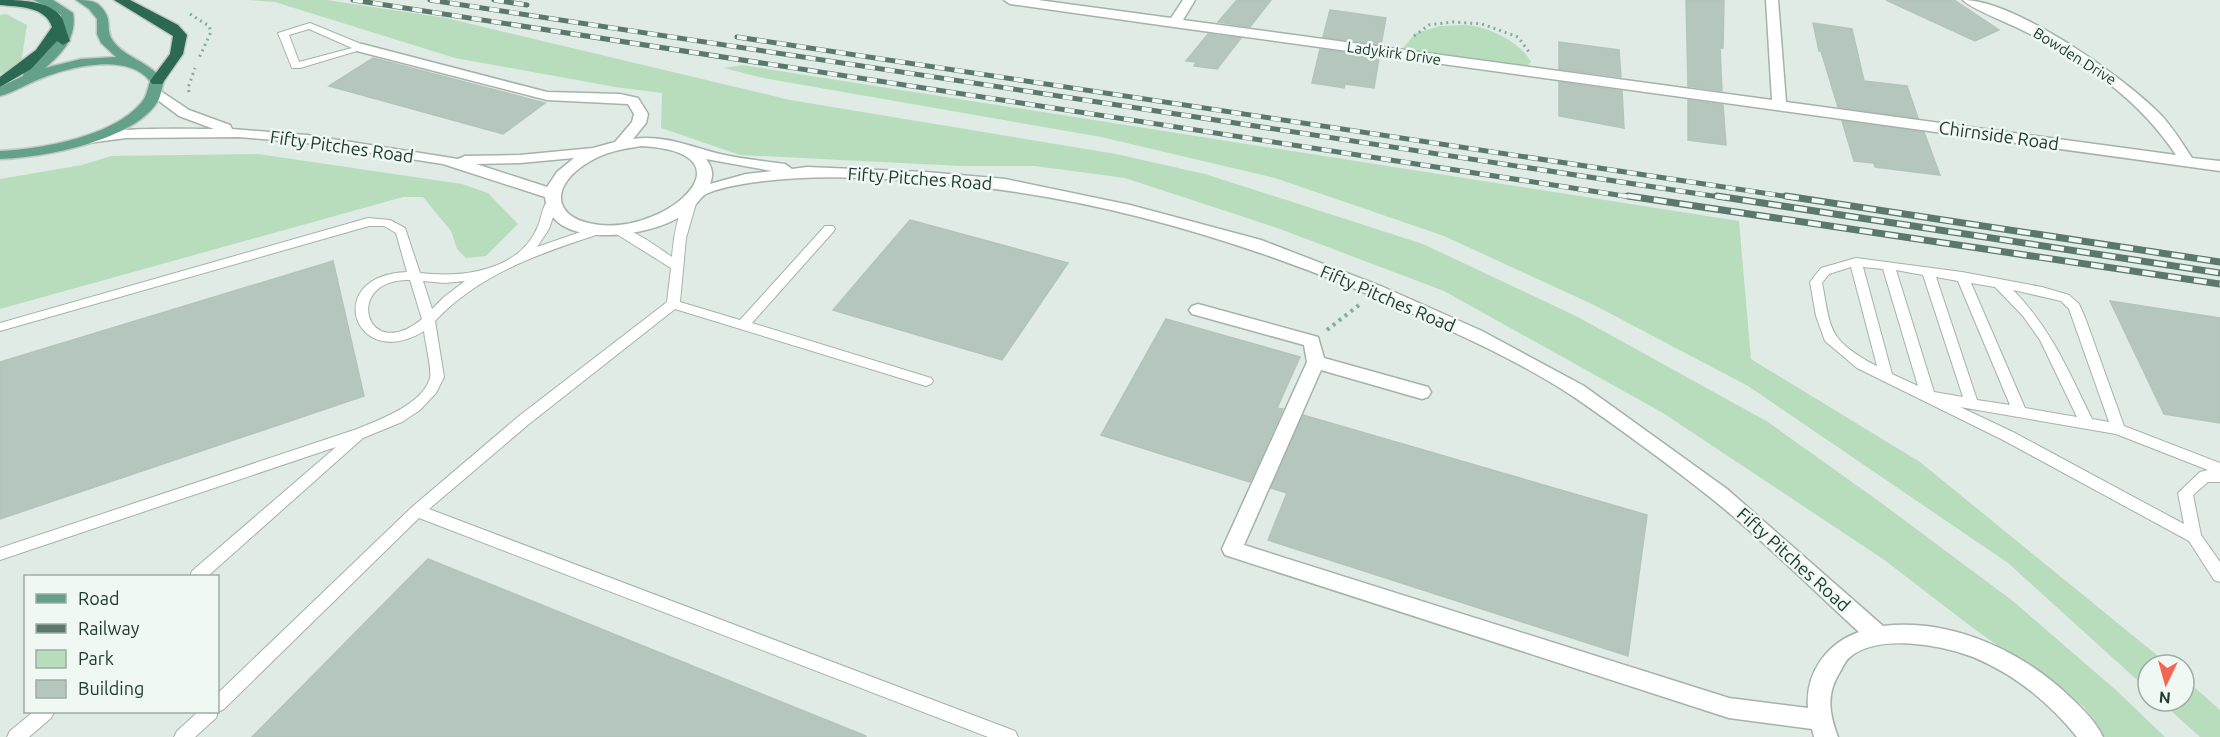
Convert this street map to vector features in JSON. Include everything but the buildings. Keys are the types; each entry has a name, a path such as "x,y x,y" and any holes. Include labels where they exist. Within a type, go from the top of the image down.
{"highway":[{"path":"120,0 173,28 180,35 181,41 176,56 156,87"},
{"path":"0,1 34,7 49,13 56,19 61,34 34,59 0,82"}],"main road":[{"path":"15,84 53,54 61,34 69,29 67,13 40,0"},
{"path":"1,155 45,151 88,139 125,122 139,112 156,87 152,72 108,44 103,33 103,18 93,6 82,0"},
{"path":"0,92 15,84 68,65 120,61 140,65"}],"street":[{"name":"Ladykirk Drive","path":"1010,0 1779,105"},
{"path":"1174,23 1189,0"},
{"path":"1772,0 1779,105"},
{"name":"Bowden Drive","path":"1969,0 2055,41 2116,80 2156,118 2187,161"},
{"path":"362,48 547,96 627,99 639,108 642,114 639,123 620,145"},
{"name":"Fifty Pitches Road","path":"156,87 184,113 239,132"},
{"name":"Chirnside Road","path":"1779,105 2220,166"},
{"path":"639,123 648,136 660,142"},
{"name":"Fifty Pitches Road","path":"88,139 126,134 239,132 328,142 445,160 520,182 552,198 560,216 580,227 598,230 642,226 662,218 695,196 746,179 807,172 875,173 1005,184 1119,207 1255,244 1377,291 1476,335 1578,391 1720,494 1878,635"},
{"name":"Fifty Pitches Road","path":"660,142 719,158 807,172"},
{"path":"552,198 554,187 564,172 580,160 620,145 660,142"},
{"path":"676,146 690,152 700,160 704,172 695,196"},
{"name":"Fifty Pitches Road","path":"445,160 519,159 599,151"},
{"path":"1198,310 1312,341 1316,362 1232,549 1729,708 1823,728 1821,682 1843,650 1878,635 1921,633 1955,640 2004,661 2044,687 2084,726 2091,737"},
{"path":"1316,362 1422,392"}],"lane":[{"path":"310,26 362,48 296,66 283,33 310,26"},
{"path":"219,703 417,511 524,420 673,304 678,277 682,220 695,196"},
{"path":"524,257 543,229 552,198"},
{"path":"0,327 368,222 383,221 393,224 401,231 429,322 437,377 431,390 415,406 397,418 362,433 0,554"},
{"path":"742,325 829,229"},
{"path":"494,272 464,278 443,279 415,274 396,276 375,286 361,303 362,319 367,328 378,335 391,337 408,334 429,322 453,296 494,272 524,257 598,230"},
{"path":"616,230 642,243 677,266"},
{"path":"1856,262 1886,376"},
{"path":"2118,429 2074,307 2065,298 2042,291 1962,276 1856,262 1825,271 1816,282 1822,316 1832,341 1862,364 1928,396 2194,537"},
{"path":"1888,265 1928,396"},
{"path":"1928,271 1972,404"},
{"path":"1962,276 2020,412"},
{"path":"1998,283 2028,313 2046,339 2087,423"},
{"path":"673,304 926,381"},
{"path":"1928,396 2118,429 2220,469"},
{"path":"199,575 362,433"},
{"path":"2220,476 2205,476 2185,493 2194,537 2220,575"},
{"path":"417,511 1009,737"},
{"path":"16,737 43,713"},
{"path":"183,737 208,713"}],"path":[{"path":"1399,54 1405,42 1429,25 1453,22 1482,24 1518,38 1531,53 1536,72"},
{"path":"1312,341 1377,291"}],"green space":[{"path":"248,0 327,0 446,18 790,100 1116,154 1205,174 1423,244 1578,317 1768,422 2013,601 2117,691 2136,709 2136,713 2140,713 2165,737 2105,737 2084,707 1973,628 1883,559 1663,413 1444,291 1280,229 1125,178 1035,166 961,166 740,155 661,128 662,93 615,87 455,58 275,2"},
{"path":"6,14 27,25 21,63 0,74 0,15"},
{"path":"1470,25 1490,31 1514,43 1531,62 1527,66 1402,49 1416,33 1440,26"},
{"path":"742,65 1739,221 1751,359 1920,462 2154,653 2136,653 2136,679 2008,563 1748,386 1594,305 1444,236 1275,178 1101,137 763,78 724,68"},
{"path":"258,154 462,184 488,193 518,224 486,256 466,258 457,249 451,231 423,197 403,197 0,309 0,179 82,165 111,156"},
{"path":"2196,689 2220,710 2220,737 2200,737 2173,713 2196,713"}],"railway":[{"path":"353,0 1637,198"},
{"path":"430,0 1726,198"},
{"path":"494,0 527,5"},
{"path":"737,37 1796,198"},
{"path":"1628,196 2220,284"},
{"path":"1717,196 2220,273"},
{"path":"1786,196 2220,262"}]}
